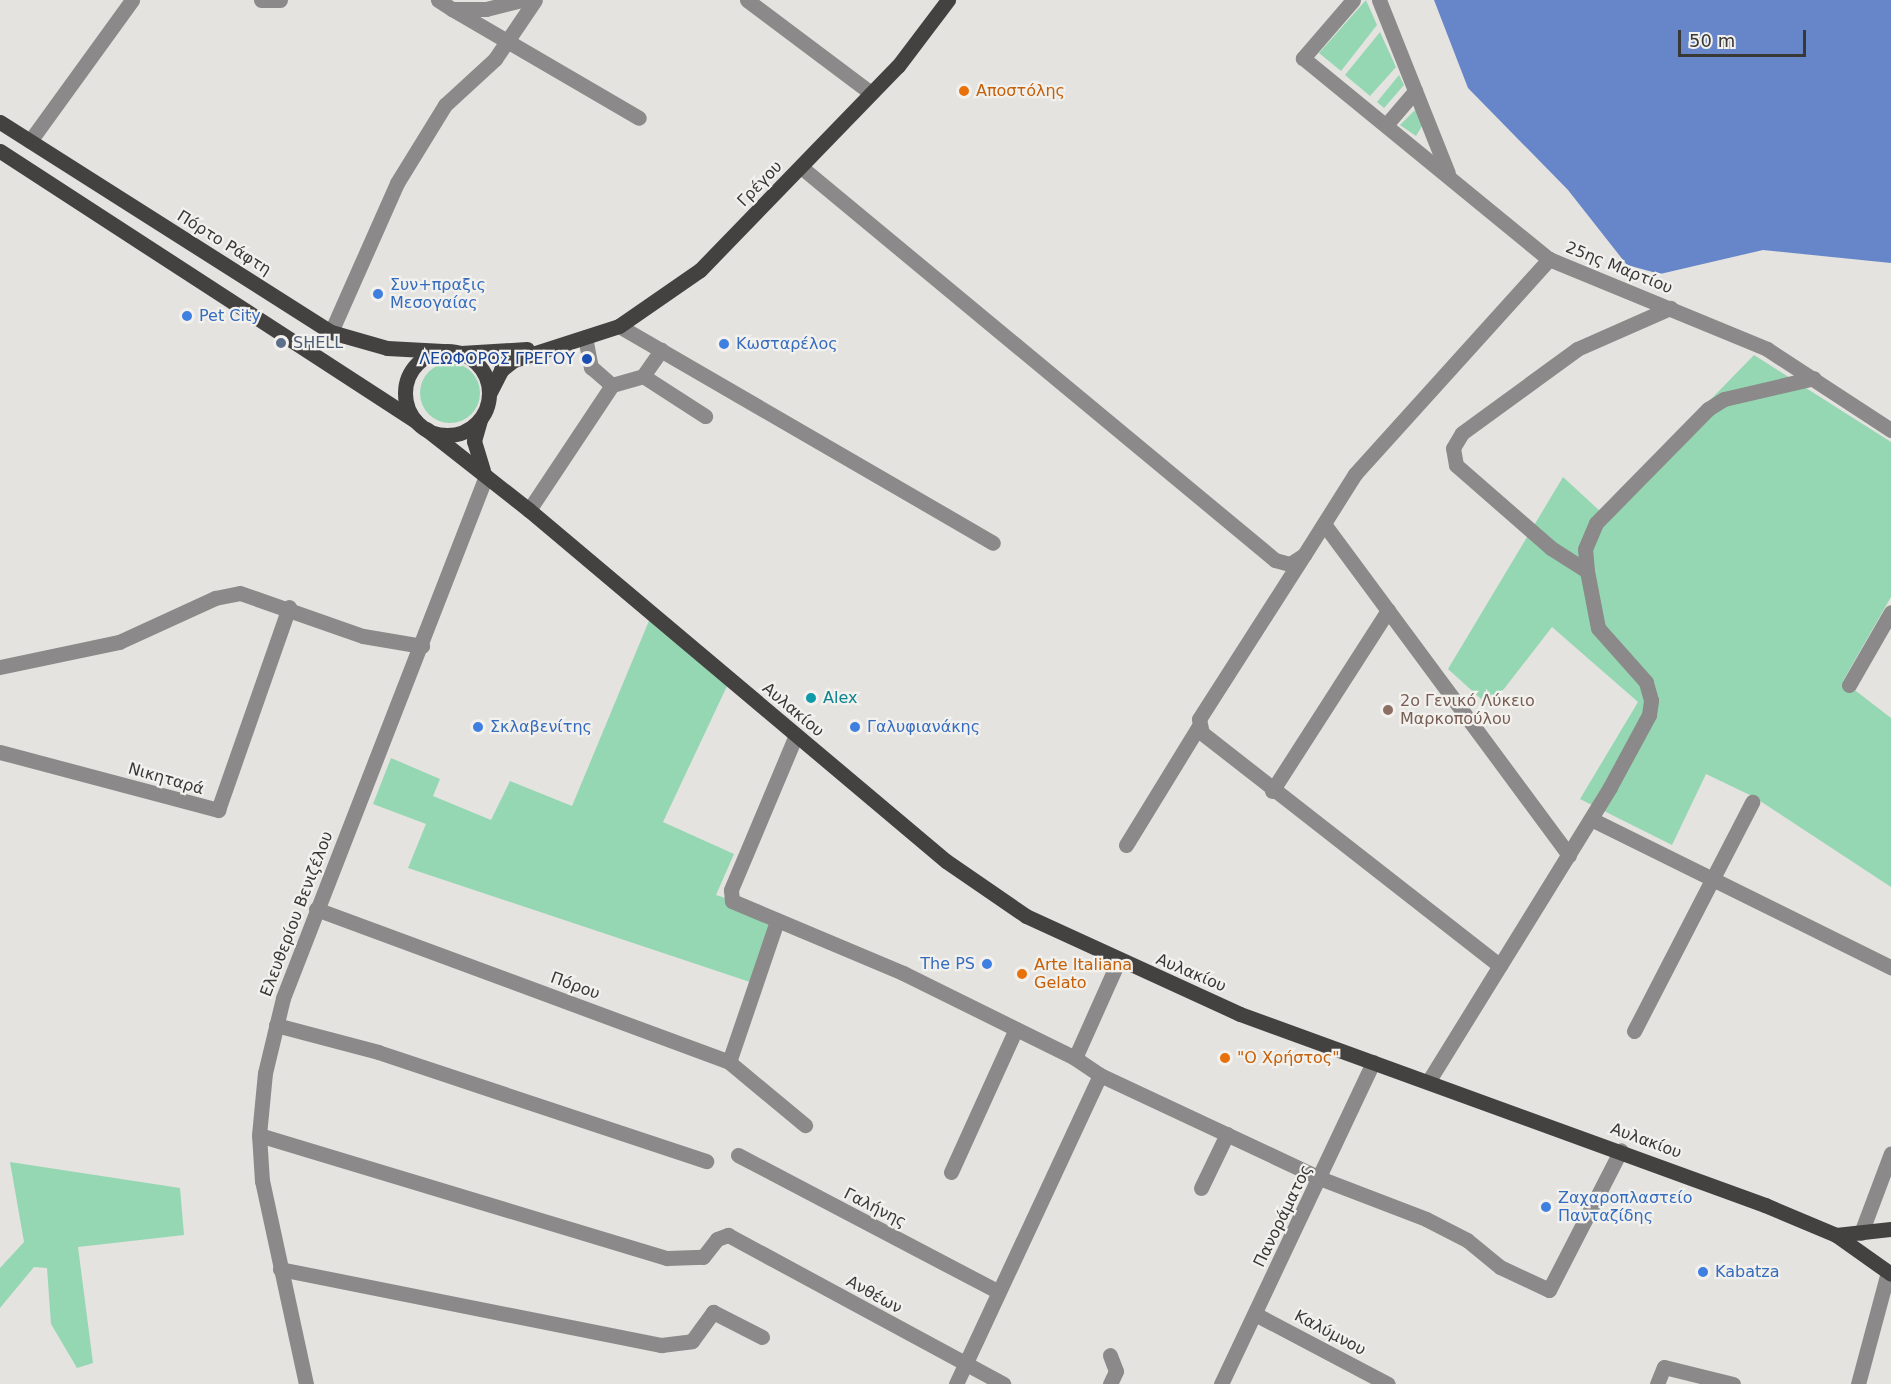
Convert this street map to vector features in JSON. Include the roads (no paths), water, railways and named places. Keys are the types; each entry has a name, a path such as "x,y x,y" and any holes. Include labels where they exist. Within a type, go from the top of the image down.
{"main road":[{"name":"Γρέγου","path":"459,352 560,343 619,326 700,270 871,93 948,0"},
{"name":"Πόρτο Ράφτη","path":"0,122 331,332 387,348 443,351"},
{"path":"0,151 420,425 455,434 480,419 490,392 481,367 459,352 443,351 428,355 411,372 405,396 420,425"},
{"name":"Γρέγου","path":"490,392 506,365 560,343"},
{"name":"Αυλακίου","path":"480,419 474,453 486,476"},
{"name":"Αυλακίου","path":"420,425 530,510 796,735 985,890 1118,962 1372,1062 1621,1150 1836,1235 1890,1273"},
{"path":"1836,1235 1891,1229"}],"street":[{"path":"30,141 132,0"},
{"path":"261,0 280,0"},
{"path":"438,0 506,43 639,118"},
{"path":"452,9 486,9 522,0"},
{"path":"331,332 397,183 445,105 506,43 535,0"},
{"path":"747,0 871,93"},
{"path":"1353,0 1303,58 1448,173"},
{"name":"25ης Μαρτίου","path":"1379,0 1448,173 1549,259 1747,339 1814,378 1891,430"},
{"path":"1386,125 1415,91"},
{"path":"801,167 1275,560 1290,564 1304,555"},
{"path":"1126,845 1355,474 1549,259"},
{"path":"1587,571 1551,548 1456,465 1453,448 1462,433 1577,349 1670,308"},
{"path":"619,326 993,543"},
{"path":"585,337 591,367 612,385"},
{"path":"530,510 612,385 643,376 661,350"},
{"path":"643,376 705,416"},
{"path":"1428,1082 1592,819 1649,715 1651,700 1646,682 1598,628 1585,549 1596,523 1708,409 1724,399 1814,378"},
{"name":"Ελευθερίου Βενιζέλου","path":"306,1384 280,1269 259,1135 276,1026 316,909 422,646 486,476"},
{"path":"1324,524 1569,855"},
{"path":"0,667 119,642 223,596 240,593 289,607 363,636 422,646"},
{"name":"Νικηταρά","path":"0,752 218,810 289,607"},
{"path":"1272,791 1388,610"},
{"path":"1849,685 1891,612"},
{"path":"1199,726 1272,791 1500,966"},
{"path":"796,735 731,890 741,907 777,921 1016,1029 1075,1058 1100,1075 1322,1179 1426,1219 1467,1240 1500,1267 1549,1290 1621,1150"},
{"path":"1634,1031 1752,802"},
{"path":"1592,819 1710,880 1891,967"},
{"name":"Πόρου","path":"316,909 729,1062 804,1125"},
{"path":"729,1062 777,921"},
{"path":"1075,1058 1118,962"},
{"path":"276,1026 378,1052 706,1161"},
{"path":"951,1172 1016,1029"},
{"name":"Πανοράματος","path":"1221,1384 1322,1179 1372,1062"},
{"path":"956,1384 997,1291 1100,1075"},
{"path":"1201,1188 1227,1134"},
{"name":"Ανθέων","path":"259,1135 667,1258 703,1257 717,1239 728,1235 965,1366 1004,1384"},
{"path":"1861,1233 1891,1153"},
{"name":"Γαλήνης","path":"738,1155 997,1291"},
{"path":"280,1269 661,1345 693,1341 713,1312 762,1337"},
{"path":"1858,1384 1890,1273"},
{"name":"Καλύμνου","path":"1255,1314 1388,1384"},
{"path":"1110,1355 1116,1371 1110,1384"},
{"path":"1657,1384 1665,1366 1733,1384"}],"water":[{"path":"1434,0 1891,0 1891,263 1763,250 1660,274 1627,265 1568,190 1468,88"}],"place":[{"name":"Αποστόλης","path":"964,91"},
{"name":"Συν+πραξις Μεσογαίας","path":"378,294"},
{"name":"Pet City","path":"187,316"},
{"name":"SHELL","path":"281,343"},
{"name":"Κωσταρέλος","path":"724,344"},
{"name":"ΛΕΩΦΟΡΟΣ ΓΡΕΓΟΥ","path":"587,359"},
{"name":"Alex","path":"811,698"},
{"name":"2ο Γενικό Λύκειο Μαρκοπούλου","path":"1388,710"},
{"name":"Σκλαβενίτης","path":"478,727"},
{"name":"Γαλυφιανάκης","path":"855,727"},
{"name":"The PS","path":"987,964"},
{"name":"Arte Italiana Gelato","path":"1022,974"},
{"name":"\"Ο Χρήστος\"","path":"1225,1058"},
{"name":"Ζαχαροπλαστείο Πανταζίδης","path":"1546,1207"},
{"name":"Kabatza","path":"1703,1272"}]}
